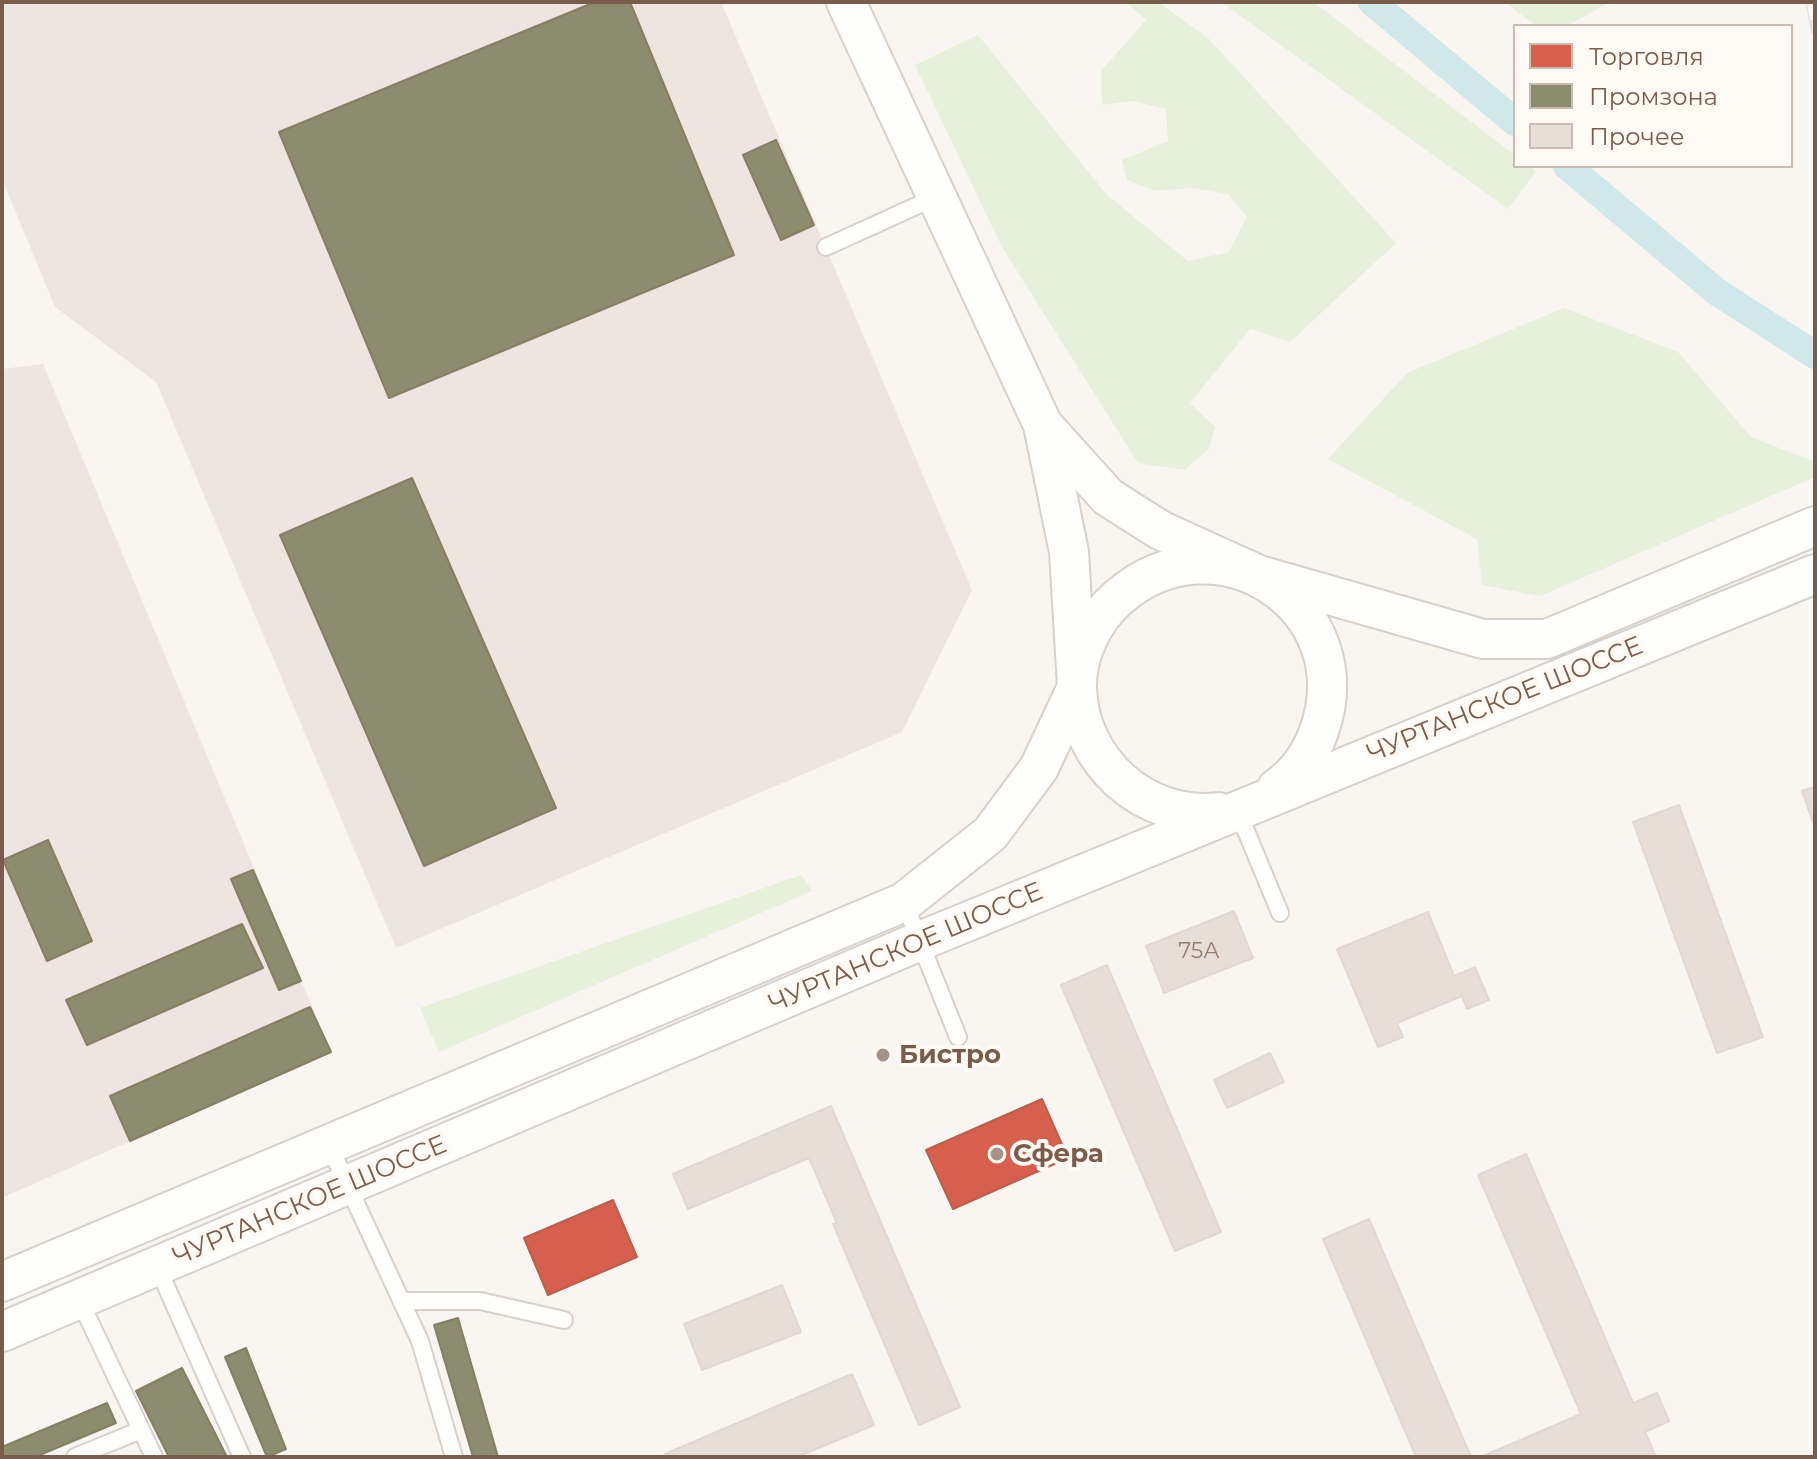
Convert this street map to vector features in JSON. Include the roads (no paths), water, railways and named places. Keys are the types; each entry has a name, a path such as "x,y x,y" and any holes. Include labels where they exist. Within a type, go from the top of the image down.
{"street":[{"path":"846,2 1043,425 1069,552 1077,687 1084,728 1103,764 1134,793 1172,810 1214,813 1246,806 1288,780 1313,749 1327,710 1327,670 1315,632 1292,599 1259,575 1218,563 1176,565 1137,581 1106,609 1085,645 1077,687"},
{"name":"ЧУРТАНСКОЕ ШОССЕ","path":"1043,425 1108,497 1160,530 1259,575 1483,639 1547,639 1815,526"},
{"name":"ЧУРТАНСКОЕ ШОССЕ","path":"2,1332 920,941 1815,574"},
{"name":"ЧУРТАНСКОЕ ШОССЕ","path":"2,1282 904,902 990,834 1039,768 1077,687"}],"lane":[{"path":"826,247 936,197"},
{"path":"1246,806 1280,913"},
{"path":"904,902 958,1037"},
{"path":"329,1145 420,1341 454,1457"},
{"path":"157,1266 242,1457"},
{"path":"79,1299 154,1457"},
{"path":"401,1301 480,1301 564,1320"},
{"path":"75,1457 141,1430"}],"waterway":[{"path":"1372,2 1513,120"},
{"path":"1569,168 1717,292 1815,355"}],"railway":[{"path":"1810,2 1815,30"}],"place":[{"name":"Бистро","path":"883,1055"},
{"name":"Сфера","path":"997,1154"}]}
